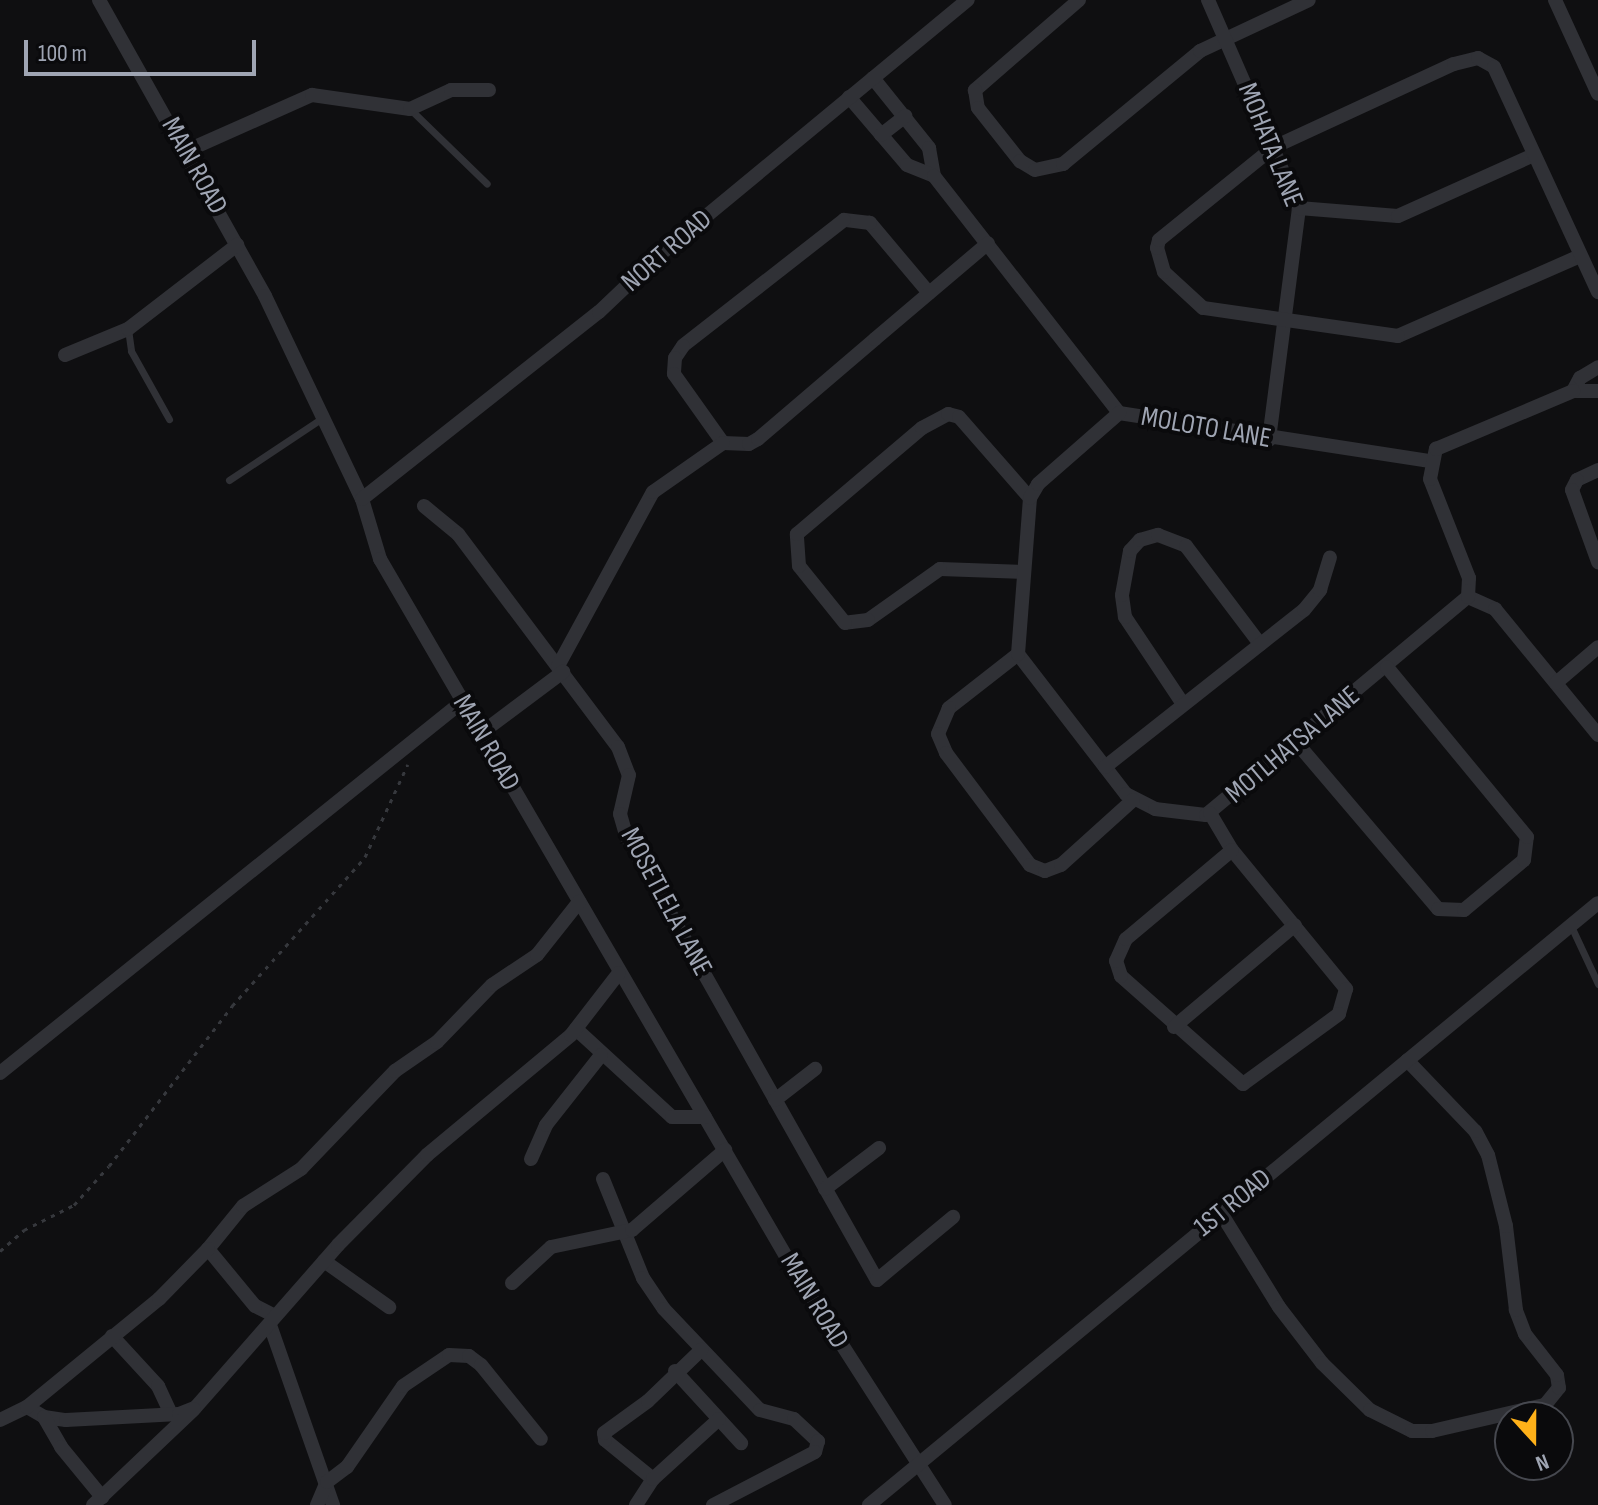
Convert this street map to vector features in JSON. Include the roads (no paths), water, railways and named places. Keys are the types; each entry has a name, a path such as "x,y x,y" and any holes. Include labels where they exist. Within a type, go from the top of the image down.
{"street":[{"name":"MAIN ROAD","path":"99,0 237,245 325,417 362,499 380,559 827,1325 945,1505"},
{"name":"NORT ROAD","path":"362,499 599,312 658,256 968,0"},
{"path":"1079,0 975,90 978,108 1020,161 1035,170 1063,164 1200,51 1309,0"},
{"name":"MOHATA LANE","path":"1208,0 1299,208 1287,321 1269,440"},
{"path":"1555,0 1598,94"},
{"path":"1580,256 1413,333 1381,336 1203,308 1190,301 1158,261 1159,240 1274,147 1454,64 1478,58 1494,67 1598,292"},
{"path":"849,97 907,165 934,176 933,154 873,78"},
{"path":"186,151 312,95 410,109 451,90 489,90"},
{"path":"881,135 905,116"},
{"path":"1299,208 1398,216 1534,155"},
{"name":"MOLOTO LANE","path":"934,176 1119,413 1269,440 1430,461"},
{"path":"929,293 870,223 852,218 834,224 683,346 675,358 677,382 723,443 739,448 758,439 988,243"},
{"path":"65,355 128,329 237,245"},
{"path":"1573,391 1580,378 1598,367"},
{"path":"1598,391 1573,391 1442,444 1430,461 1430,479 1469,578 1468,597 1495,609 1598,735"},
{"path":"1119,413 1038,484 1030,498 1018,654 949,708 938,734 946,753 1030,865 1045,871 1061,865 1133,800"},
{"path":"1023,572 940,569 868,620 845,623 799,566 797,534 922,428 948,414 959,417 1030,498"},
{"path":"480,734 560,669 653,492 723,443"},
{"path":"1598,470 1577,480 1572,490 1598,562"},
{"name":"MOSETLELA LANE","path":"424,506 458,534 626,761 621,826 877,1280 953,1217"},
{"path":"1183,704 1125,617 1122,595 1130,551 1140,540 1158,535 1186,546 1260,644"},
{"path":"1105,767 1304,610 1320,590 1330,557"},
{"name":"MOTLHATSA LANE","path":"1018,654 1133,800 1172,814 1210,813 1468,597"},
{"path":"1556,683 1598,647"},
{"path":"1296,742 1438,909 1464,910 1524,860 1527,837 1387,667"},
{"path":"0,1073 463,701"},
{"path":"1210,813 1232,850 1344,982 1346,1003 1339,1014 1243,1084 1174,1027 1121,976 1116,953 1126,939 1232,850"},
{"path":"0,1420 27,1407 179,1282 243,1206 301,1169 395,1071 437,1042 492,985 537,955 579,902"},
{"name":"1ST ROAD","path":"869,1505 916,1463 1598,903"},
{"path":"1174,1027 1295,925"},
{"path":"27,1407 44,1417 98,1501 195,1408 324,1261 427,1155 576,1029 619,973"},
{"path":"576,1029 672,1117 705,1117"},
{"path":"531,1159 546,1125 601,1055"},
{"path":"1221,1213 1296,1329 1370,1410 1412,1431 1432,1431 1545,1405 1559,1388 1557,1375 1525,1334 1516,1310 1506,1226 1488,1155 1475,1131 1407,1060"},
{"path":"775,1100 815,1069"},
{"path":"825,1189 879,1148"},
{"path":"512,1283 551,1247 623,1232 646,1221 725,1150"},
{"path":"603,1179 623,1232 650,1289 701,1350 760,1410 794,1419 819,1447 713,1505"},
{"path":"208,1249 255,1306 272,1321 307,1439 327,1482 333,1505"},
{"path":"324,1261 389,1307"},
{"path":"112,1336 160,1390 171,1414"},
{"path":"653,1479 605,1440 604,1433 648,1401 675,1371 701,1350"},
{"path":"317,1505 327,1482 356,1455 403,1386 449,1355 469,1356 481,1365 541,1439"},
{"path":"675,1371 741,1443"},
{"path":"44,1417 171,1414 195,1408"},
{"path":"636,1505 653,1479 719,1419"}],"lane":[{"path":"410,109 487,184"},
{"path":"128,329 131,351 169,419"},
{"path":"229,480 325,417"},
{"path":"1571,926 1598,984"}]}
